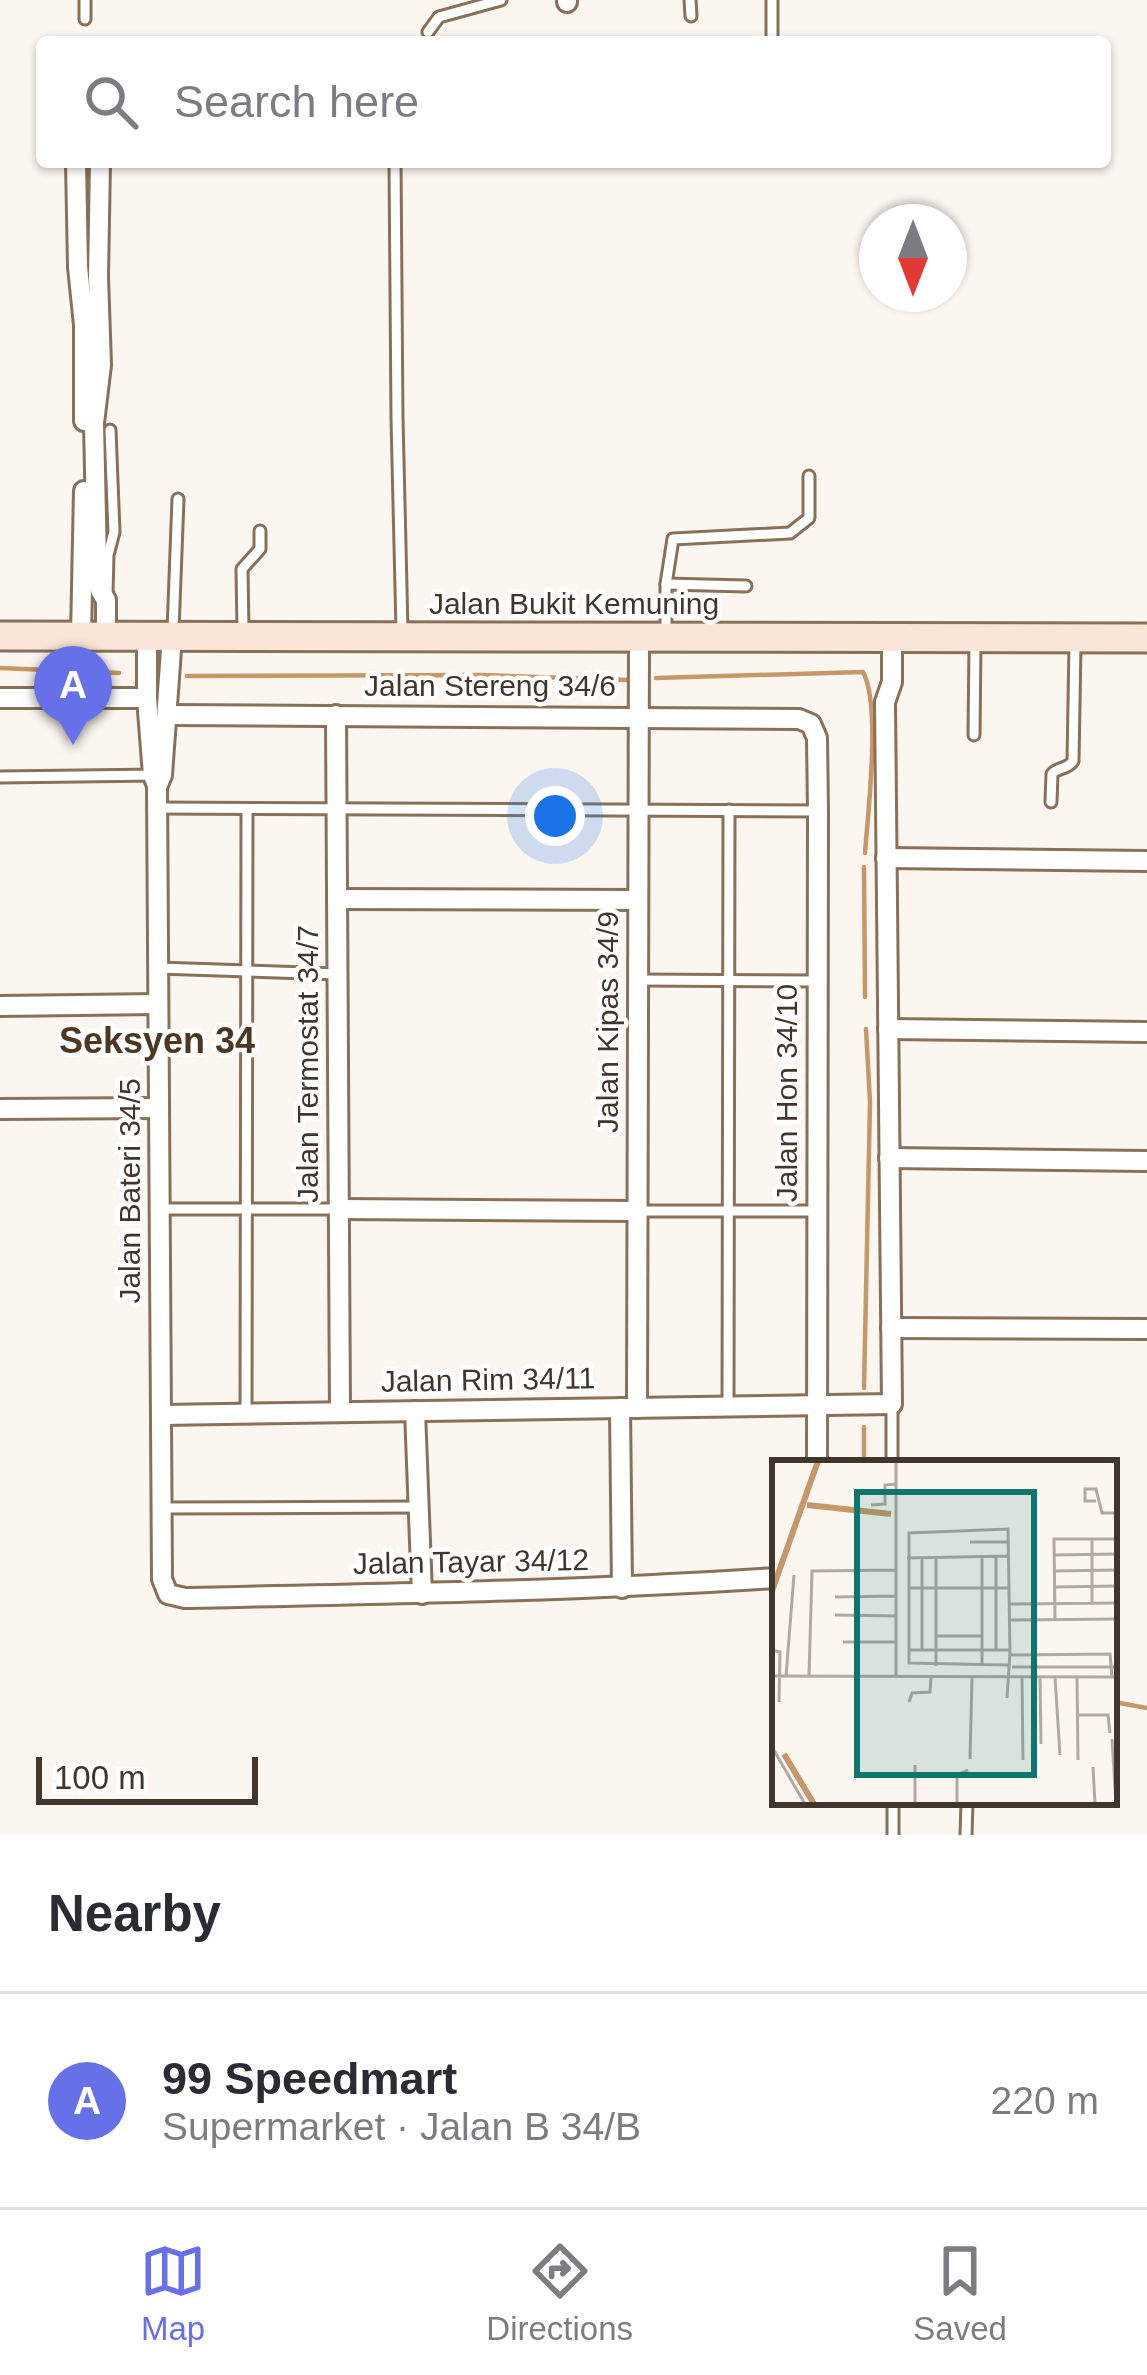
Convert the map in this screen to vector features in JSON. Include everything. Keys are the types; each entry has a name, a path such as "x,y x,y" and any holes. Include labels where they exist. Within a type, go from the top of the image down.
{"main road":[{"name":"Jalan Bukit Kemuning","path":"0,636 1147,638"}],"street":[{"path":"76,168 94,636"},
{"path":"94,636 106,600 97,565 94,446 101,364 100,168"},
{"path":"157,779 147,698 159,637"},
{"path":"157,779 168,716 159,637"},
{"name":"Jalan Kipas 34/9","path":"622,1588 638,1210 639,717 652,638"},
{"path":"892,638 892,682 885,702 892,1404"},
{"path":"0,698 147,698"},
{"name":"Jalan Termostat 34/7","path":"336,715 340,1412"},
{"name":"Jalan Stereng 34/6","path":"168,716 800,719 811,724"},
{"name":"Jalan Hon 34/10","path":"811,724 817,738 818,811 817,1460"},
{"name":"Jalan Bateri 34/5","path":"157,779 158,1004 149,1108 160,1209 162,1580 168,1594"},
{"path":"886,858 1147,861"},
{"path":"337,899 638,900"},
{"path":"0,1006 158,1004"},
{"path":"888,1029 1147,1032"},
{"path":"0,1109 149,1108"},
{"path":"889,1158 1147,1160"},
{"path":"339,1209 638,1210"},
{"path":"891,1328 1147,1329"},
{"name":"Jalan Rim 34/11","path":"161,1415 892,1404"},
{"path":"416,1411 422,1594"},
{"name":"Jalan Tayar 34/12","path":"168,1594 185,1598 422,1594 772,1578"}],"lane":[{"path":"85,0 85,19"},
{"path":"428,32 439,17 501,0"},
{"path":"690,0 691,16"},
{"path":"772,0 772,36"},
{"path":"395,168 402,637"},
{"path":"106,600 114,532 110,430"},
{"path":"652,638 673,539 790,533 809,518 809,476"},
{"path":"159,637 178,500"},
{"path":"243,637 242,569 260,549 260,531"},
{"path":"666,584 746,586"},
{"path":"974,735 975,638"},
{"path":"1052,802 1052,775 1073,761 1075,638"},
{"path":"0,777 157,779"},
{"path":"158,808 818,811"},
{"path":"246,1414 247,808"},
{"path":"728,1406 729,810"},
{"path":"158,968 338,974"},
{"path":"638,980 818,981"},
{"path":"160,1209 339,1209"},
{"path":"638,1210 817,1211"},
{"path":"892,1404 892,1460"},
{"path":"161,1508 419,1507"}],"waterway":[{"path":"0,668 119,673"},
{"path":"656,678 863,672 872,733 865,853"},
{"path":"187,676 482,675 628,680"},
{"path":"864,867 865,997"},
{"path":"864,1388 870,1102 866,1029"},
{"path":"864,1427 864,1460"},
{"path":"1117,1703 1147,1708"}],"place":[{"name":"99 Speedmart","path":"73,745"}],"district":[{"name":"Seksyen 34","path":"157,1040"}]}
